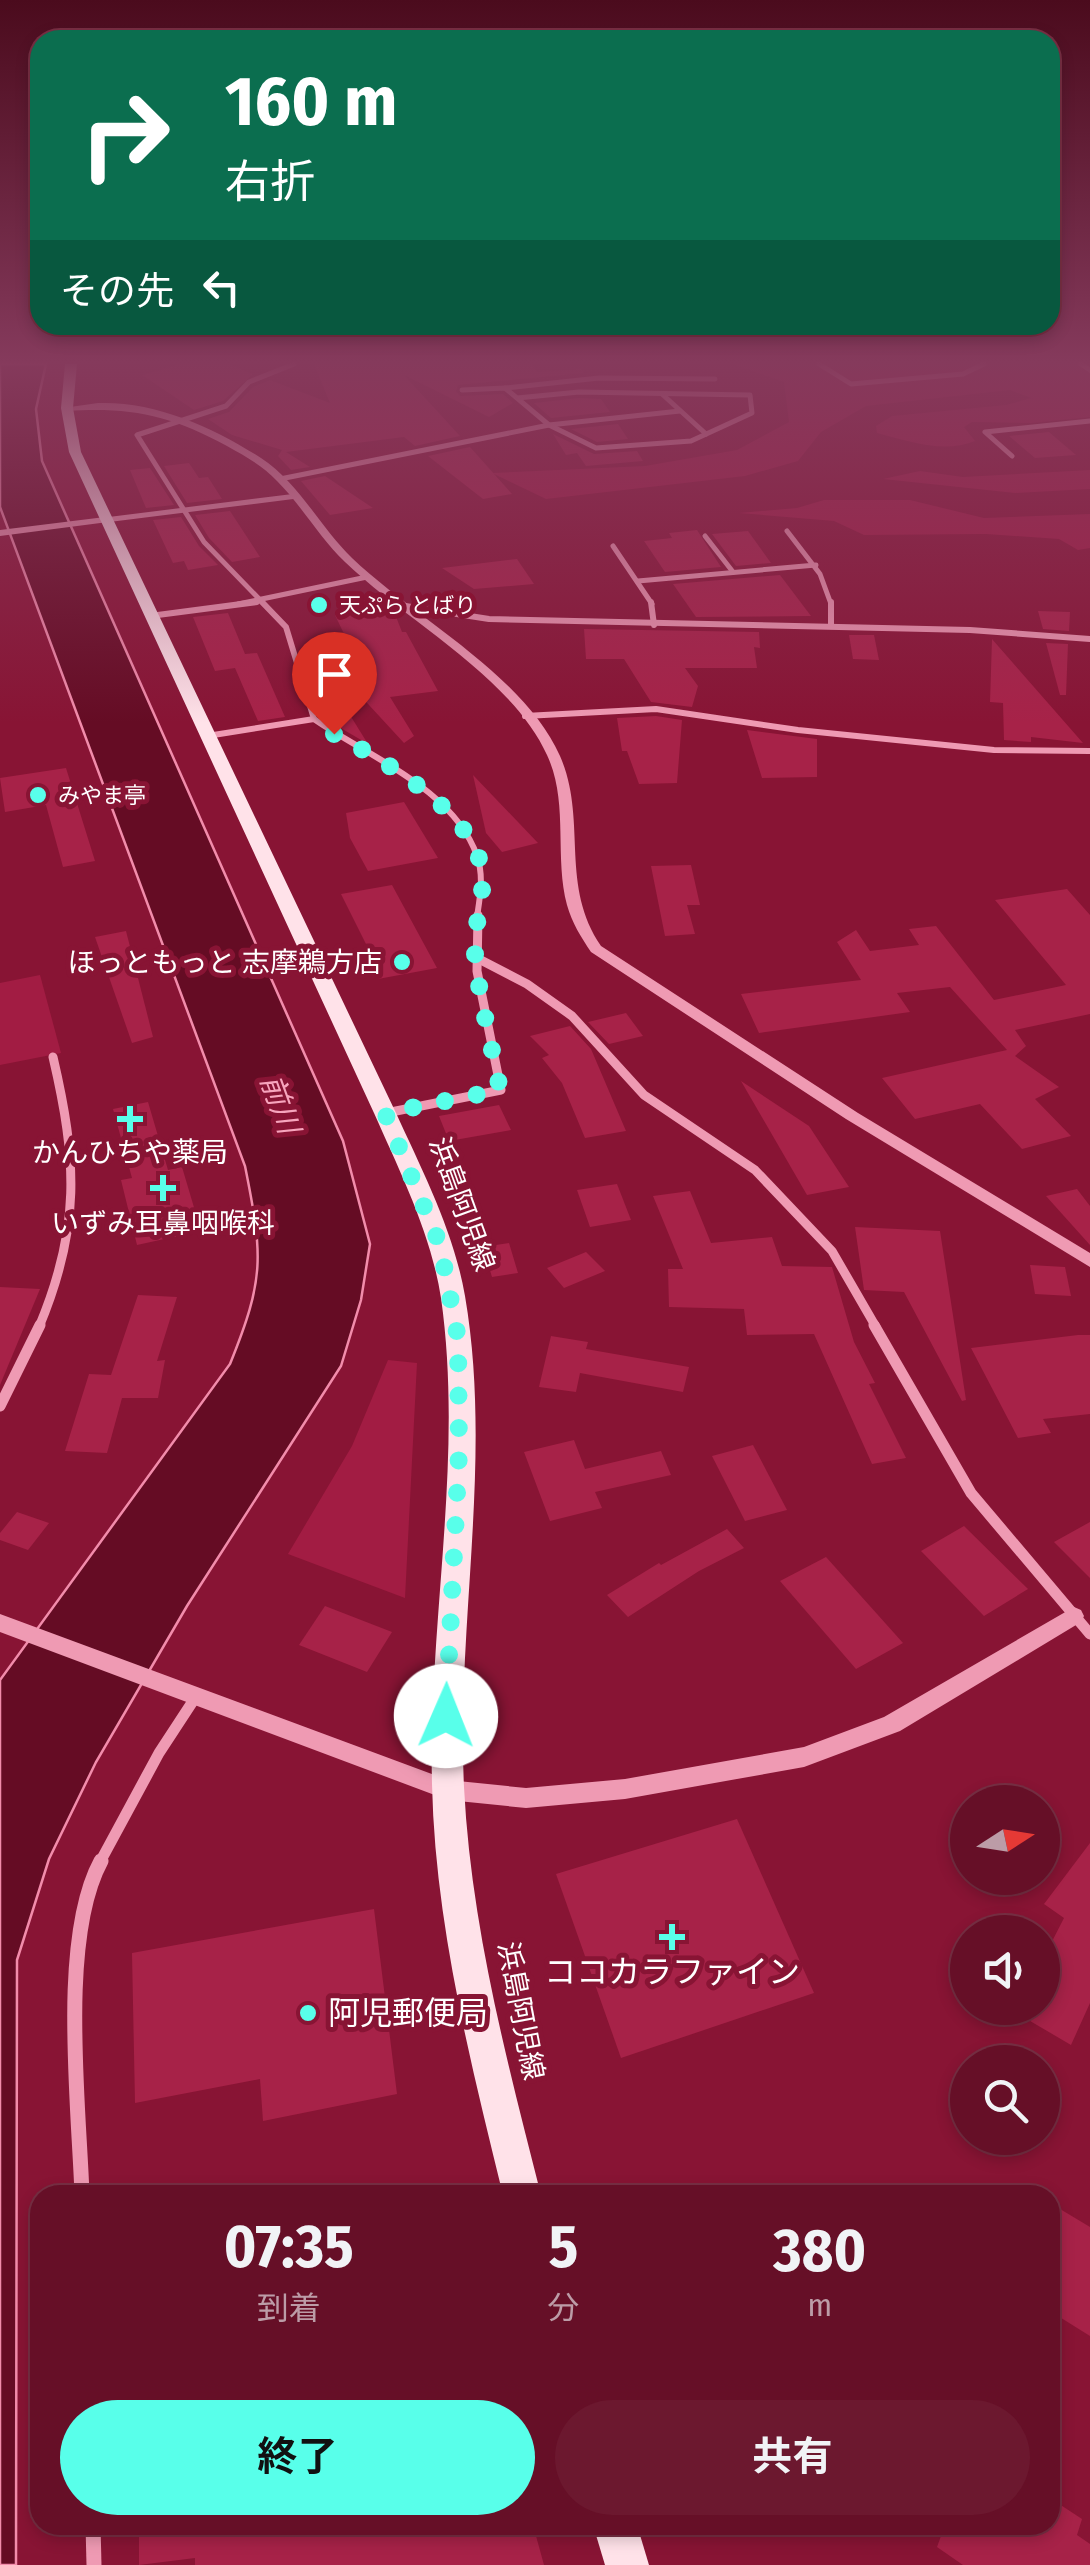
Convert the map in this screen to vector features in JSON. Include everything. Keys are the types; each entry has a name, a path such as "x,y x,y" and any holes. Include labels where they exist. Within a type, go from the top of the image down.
{"main road":[{"name":"浜島阿児線","path":"84,484 95,521 150,616 385,1113 440,1245 458,1338 460,1437 448,1652 448,1790 465,1932 520,2185"},
{"path":"618,2535 627,2565"}],"street":[{"path":"166,484 204,542 286,627 314,719"},
{"path":"285,484 324,535 398,605 485,674 550,749 562,775 569,811 569,889 583,934 596,949 852,1116 1090,1261"},
{"path":"0,533 297,496"},
{"path":"787,531 816,564 834,612 831,626"},
{"path":"705,536 734,572"},
{"path":"613,546 651,600 654,624"},
{"path":"638,582 816,564"},
{"path":"150,616 258,602 367,577"},
{"path":"398,605 489,620 831,626 1090,638"},
{"path":"525,716 656,708 798,730 994,750 1090,750"},
{"path":"207,736 314,719 382,759 417,786 470,840 482,868 475,957 500,1090 385,1113"},
{"path":"475,957 527,984 572,1016 644,1095 755,1170 832,1251 970,1493 1090,1634"},
{"path":"0,1406 28,1355 58,1285 70,1214 71,1141 53,1057"},
{"path":"0,1623 448,1790 526,1798 625,1789 804,1757 892,1724 1074,1616"},
{"path":"82,2185 74,1953 93,1875 187,1695"},
{"path":"93,2535 94,2565"}],"shaded area":[{"path":"514,484 678,484 546,499"},
{"path":"927,484 1090,484 1090,489 1015,493"},
{"path":"824,500 910,500 984,518 1090,514 1090,548 1078,550 1059,539 986,534 864,535 834,521 739,513 797,508"},
{"path":"40,975 61,1053 0,1065 0,983"},
{"path":"388,1360 417,1363 405,1598 288,1554 352,1446"}],"water":[{"name":"前川","path":"0,484 52,484 343,1141 370,1244 361,1300 341,1366 187,1606 96,1762 49,1859 17,1960 16,2565 0,2565 0,1680 230,1364 250,1309 257,1246 245,1166 0,507"}],"building":[{"path":"136,484 160,484 174,505 146,508"},
{"path":"175,484 212,484 222,499 187,503"},
{"path":"303,484 337,484 373,508 330,515"},
{"path":"463,484 503,484 512,494 483,499"},
{"path":"230,511 260,557 232,562 209,538 195,515"},
{"path":"181,517 199,546 218,565 188,570 184,561 173,563 153,520"},
{"path":"697,530 721,567 665,572 644,541 672,538 669,533"},
{"path":"748,531 771,563 736,566 712,534"},
{"path":"517,559 534,584 474,589 442,568"},
{"path":"780,575 811,616 696,617 673,584"},
{"path":"393,609 402,632 406,632 438,691 390,697 414,736 404,743 345,679 365,678 335,615"},
{"path":"1038,611 1070,612 1069,631 1043,629"},
{"path":"228,613 245,654 257,653 285,717 258,721 235,668 215,671 193,617"},
{"path":"584,629 759,632 760,648 754,647 757,668 685,668 698,686 692,707 651,702 624,659 586,659"},
{"path":"849,635 874,635 879,660 853,659"},
{"path":"992,639 1083,743 1031,737 1031,742 1004,740 1003,703 990,702"},
{"path":"1046,643 1068,644 1066,695 1060,695"},
{"path":"325,675 368,744 332,723"},
{"path":"656,716 682,720 677,783 639,784 627,751 622,751 617,718"},
{"path":"747,730 817,739 817,777 762,778"},
{"path":"66,768 95,861 63,867 46,805 5,812 0,778"},
{"path":"473,775 538,843 502,852 486,833"},
{"path":"404,802 438,858 368,871 350,838 346,813"},
{"path":"691,865 700,905 687,905 695,934 665,936 651,866"},
{"path":"392,885 437,968 378,979 367,955 371,954 341,894"},
{"path":"1067,889 1090,915 1090,1014 1015,1030 1026,1046 1015,1056 1059,1087 1035,1099 1071,1136 1022,1149 980,1104 915,1119 882,1078 1007,1050 950,987 897,993 910,1012 759,1033 741,994 861,980 837,942 856,930 870,951 919,945 909,929 936,926 994,1000 1066,985 995,900"},
{"path":"126,931 153,1037 132,1043 95,937"},
{"path":"626,1013 643,1036 609,1044 588,1022"},
{"path":"570,1026 591,1049 626,1131 585,1138 562,1083 542,1058 549,1055 530,1036"},
{"path":"741,1081 809,1126 849,1187 807,1195"},
{"path":"148,1102 168,1170 182,1167 201,1231 137,1245 121,1180 132,1178 113,1109"},
{"path":"499,1105 511,1130 449,1141 439,1116"},
{"path":"617,1184 631,1220 590,1227 577,1190"},
{"path":"1077,1189 1090,1206 1090,1245 1046,1196"},
{"path":"690,1191 711,1243 772,1237 782,1266 832,1267 854,1342 875,1383 869,1384 906,1458 872,1464 814,1334 747,1335 744,1309 669,1307 668,1269 683,1269 653,1196"},
{"path":"855,1227 940,1231 966,1400 962,1401 904,1292 864,1290"},
{"path":"509,1243 518,1273 492,1277 483,1247"},
{"path":"586,1252 605,1271 564,1288 547,1268"},
{"path":"1030,1265 1065,1267 1071,1296 1035,1294"},
{"path":"0,1287 40,1289 0,1385"},
{"path":"138,1295 177,1297 157,1361 165,1360 158,1398 122,1398 107,1453 65,1451 89,1374 111,1375"},
{"path":"1090,1335 1090,1414 1043,1419 1051,1433 1018,1438 971,1348"},
{"path":"551,1336 588,1342 586,1349 689,1367 683,1392 580,1373 576,1392 539,1387"},
{"path":"574,1440 585,1469 661,1451 671,1475 595,1492 602,1508 550,1521 524,1452"},
{"path":"753,1445 787,1510 745,1521 712,1456"},
{"path":"17,1512 49,1523 28,1550 0,1540 0,1533"},
{"path":"1090,1522 1090,1578 1054,1542"},
{"path":"964,1526 1028,1589 984,1616 921,1551"},
{"path":"727,1529 744,1548 699,1571 628,1617 607,1595 659,1563"},
{"path":"826,1557 903,1643 856,1669 780,1581"},
{"path":"325,1606 392,1632 367,1672 299,1645"},
{"path":"737,1819 814,1993 621,2058 556,1874"},
{"path":"1090,1843 1090,2003 1071,2045 1037,2025 1060,2025 1060,1926 1064,1918 1044,1904 1051,1895 1060,1895 1060,1883"},
{"path":"374,1909 397,2094 263,2121 260,2079 135,2103 132,1953"},
{"path":"1060,2209 1090,2227 1090,2336 1060,2317"},
{"path":"1060,2505 1082,2519 1077,2535 1090,2544 1090,2565 963,2565 937,2547 941,2535 1060,2535"},
{"path":"139,2535 536,2535 544,2565 195,2565 195,2558 139,2565"}],"place":[{"name":"天ぷら とばり","path":"319,605"},
{"name":"みやま亭","path":"38,795"},
{"name":"ほっともっと 志摩鵜方店","path":"402,962"},
{"name":"かんひちや薬局","path":"130,1119"},
{"name":"いずみ耳鼻咽喉科","path":"163,1188"},
{"name":"ココカラファイン","path":"672,1937"},
{"name":"阿児郵便局","path":"308,2013"}],"route":[{"path":"334,734 382,759 444,810 470,840 482,868 475,957 500,1090 385,1113 440,1245 458,1338 459,1453 446,1716"}]}
